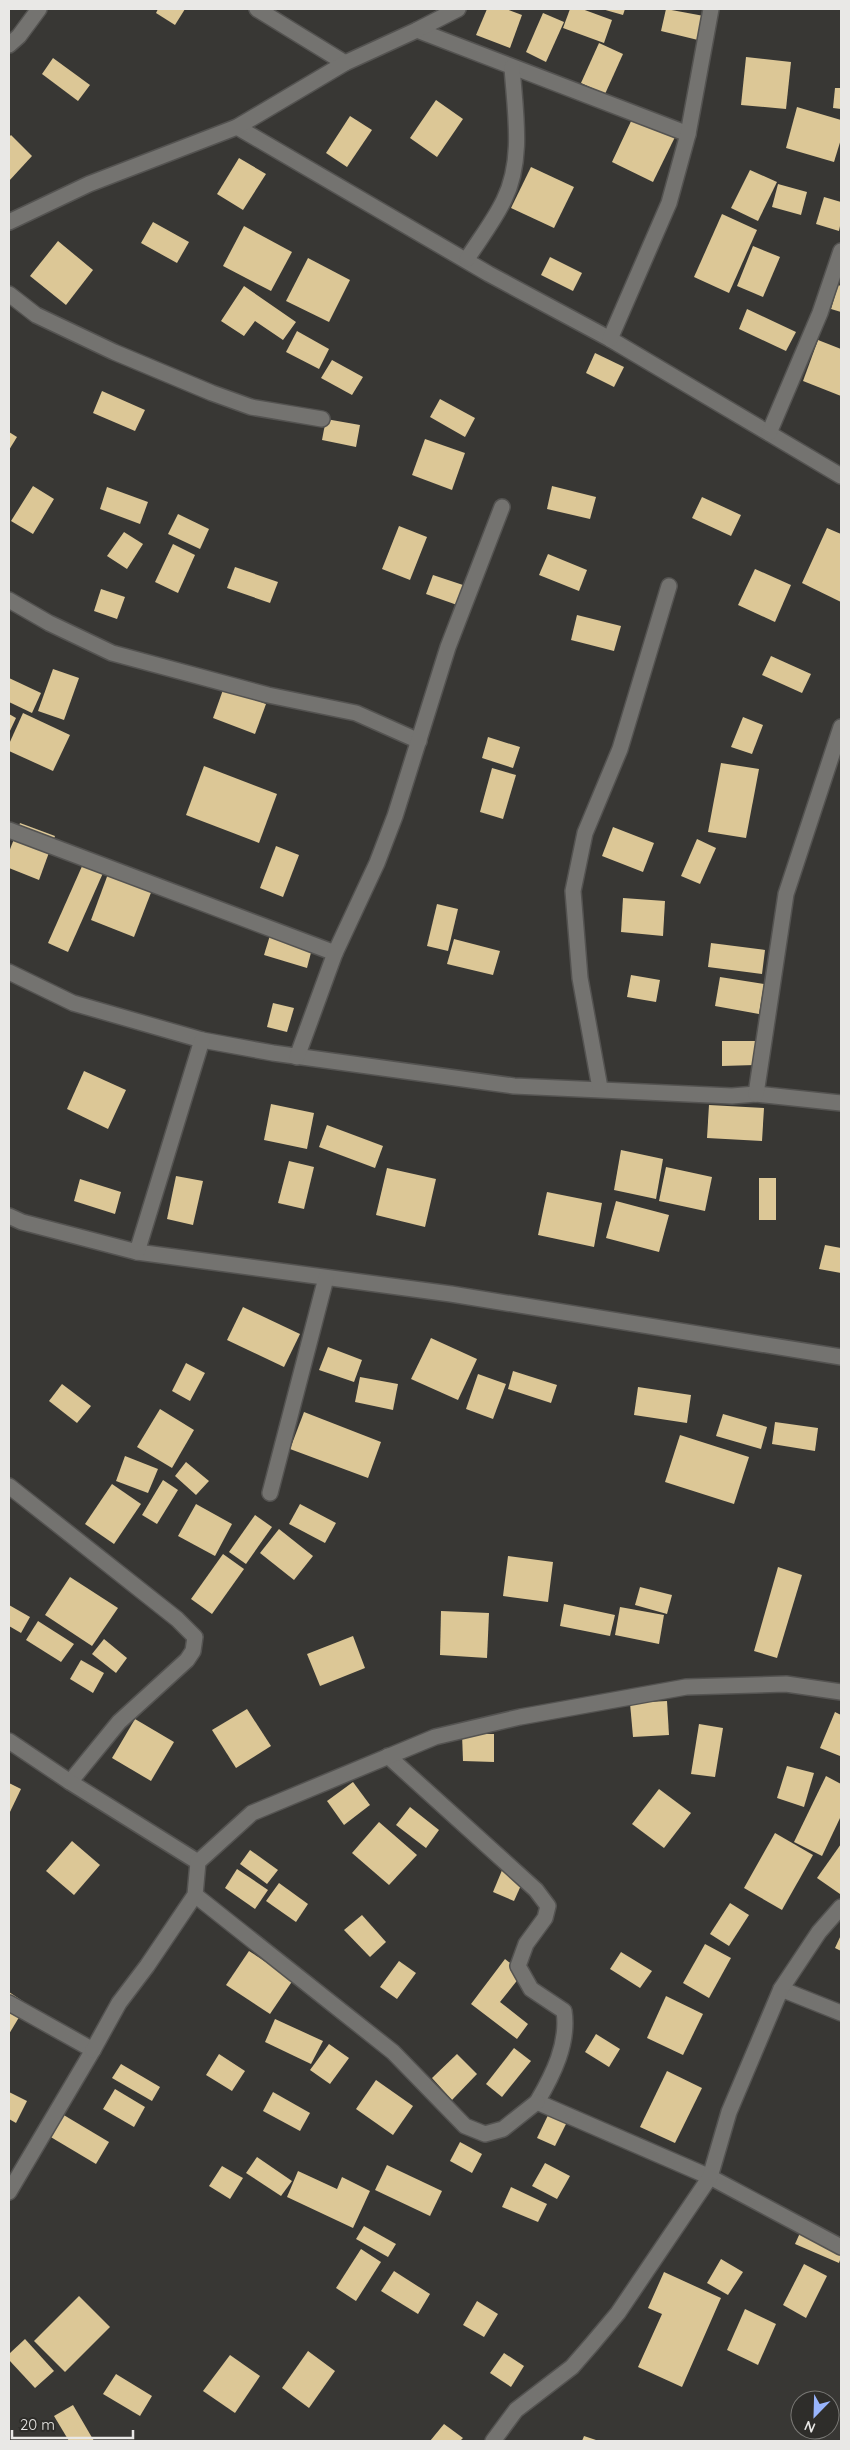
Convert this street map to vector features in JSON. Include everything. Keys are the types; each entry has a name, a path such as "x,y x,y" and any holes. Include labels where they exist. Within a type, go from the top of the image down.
{"street":[{"path":"9,45 19,36 38,9"},
{"path":"257,9 345,63"},
{"path":"9,222 89,184 237,127 345,63 458,9"},
{"path":"610,339 669,203 688,134 711,9"},
{"path":"417,30 688,134"},
{"path":"467,259 504,200 515,170 517,130 512,67"},
{"path":"237,127 490,274 610,339 841,476"},
{"path":"770,433 820,313 841,251"},
{"path":"9,294 36,315 114,352 212,393 251,407 322,418"},
{"path":"297,1057 335,953 377,863 419,741 448,647 502,507"},
{"path":"600,1088 580,978 573,891 585,833 620,749 670,586"},
{"path":"9,600 49,623 112,653 268,695 356,713 419,741"},
{"path":"756,1094 786,894 841,727"},
{"path":"9,830 335,953"},
{"path":"9,972 73,1003 202,1040 297,1057 514,1086 600,1088 732,1096 756,1094 841,1103"},
{"path":"137,1252 202,1040"},
{"path":"9,1216 22,1222 137,1252 451,1294 841,1357"},
{"path":"270,1493 326,1278"},
{"path":"9,1486 177,1619 195,1637 194,1652 119,1722 70,1782"},
{"path":"9,2192 119,2003 148,1966 195,1895 198,1862 252,1813 435,1737 520,1717 686,1687 786,1684 841,1692"},
{"path":"9,1740 70,1782 198,1862"},
{"path":"195,1895 393,2052 466,2126 485,2134 503,2129 537,2102 565,2041 566,2025 564,2011 531,1990 518,1966 526,1944 545,1918 548,1906 536,1890 388,1756"},
{"path":"493,2441 516,2410 572,2367 592,2344 618,2312 710,2177 729,2112 781,1989 819,1932 841,1907"},
{"path":"781,1989 841,2013"},
{"path":"9,2003 93,2050"},
{"path":"537,2102 710,2177 841,2247"}],"building":[{"path":"158,9 185,9 175,25 156,13"},
{"path":"487,9 506,9 522,15 510,48 476,35"},
{"path":"570,9 582,9 612,20 604,43 563,28"},
{"path":"602,9 625,9 623,15"},
{"path":"666,9 704,16 698,40 661,31"},
{"path":"543,13 564,22 546,62 526,52"},
{"path":"599,43 623,54 605,94 581,83"},
{"path":"746,57 791,62 786,109 741,105"},
{"path":"53,58 90,85 78,101 42,74"},
{"path":"835,88 841,88 841,109 833,108"},
{"path":"436,100 463,119 437,157 410,138"},
{"path":"797,107 841,120 841,139 834,162 786,148"},
{"path":"350,116 372,130 347,167 326,153"},
{"path":"633,117 675,137 653,182 612,162"},
{"path":"11,135 32,156 9,181 9,137"},
{"path":"239,158 266,174 243,210 217,194"},
{"path":"531,167 574,187 554,228 511,208"},
{"path":"750,170 777,182 758,221 731,208"},
{"path":"778,184 807,192 801,215 772,207"},
{"path":"824,197 841,202 839,231 816,224"},
{"path":"722,214 757,230 729,293 694,277"},
{"path":"153,222 189,242 177,263 141,243"},
{"path":"244,226 292,252 271,291 223,266"},
{"path":"58,241 93,270 66,305 30,276"},
{"path":"753,246 780,257 763,297 737,286"},
{"path":"550,257 582,273 573,291 541,275"},
{"path":"308,258 350,280 329,322 286,301"},
{"path":"838,285 841,286 841,312 831,309"},
{"path":"244,286 296,322 283,340 255,321 244,336 221,321"},
{"path":"747,309 796,332 786,351 739,329"},
{"path":"297,331 329,349 319,369 286,352"},
{"path":"818,340 841,349 841,396 803,381"},
{"path":"595,353 624,367 614,387 586,373"},
{"path":"332,360 363,377 352,395 321,378"},
{"path":"102,391 145,410 135,431 93,413"},
{"path":"440,399 475,418 465,437 430,417"},
{"path":"326,419 360,425 356,447 322,440"},
{"path":"9,432 17,437 9,450"},
{"path":"425,439 465,453 452,490 412,475"},
{"path":"33,486 54,499 33,534 11,521"},
{"path":"552,486 596,497 590,519 547,509"},
{"path":"107,487 148,502 140,524 100,509"},
{"path":"702,497 741,515 731,536 692,518"},
{"path":"178,514 209,529 200,549 168,534"},
{"path":"399,526 427,537 410,580 382,569"},
{"path":"827,528 841,534 841,602 802,583"},
{"path":"124,532 143,544 127,569 107,556"},
{"path":"173,544 195,555 178,593 155,582"},
{"path":"548,554 587,570 579,591 539,575"},
{"path":"235,567 278,582 270,603 227,588"},
{"path":"755,569 791,585 775,622 738,605"},
{"path":"433,575 466,586 460,606 426,594"},
{"path":"101,589 125,597 117,619 94,611"},
{"path":"577,615 621,626 614,651 571,640"},
{"path":"771,656 811,674 802,693 762,675"},
{"path":"53,669 79,678 64,720 38,711"},
{"path":"9,678 41,693 32,713 9,702"},
{"path":"224,687 266,704 255,734 213,718"},
{"path":"23,713 70,735 53,771 9,751 9,744"},
{"path":"9,714 16,718 9,733"},
{"path":"743,717 763,725 752,754 731,747"},
{"path":"488,737 520,747 513,768 482,758"},
{"path":"721,763 759,769 746,838 708,832"},
{"path":"204,766 277,794 259,843 186,815"},
{"path":"492,768 516,775 503,819 480,812"},
{"path":"20,823 55,836 39,880 9,868 9,852"},
{"path":"613,827 654,843 643,872 602,856"},
{"path":"697,839 716,848 700,884 681,876"},
{"path":"276,846 299,855 283,897 260,888"},
{"path":"83,864 103,873 68,952 48,943"},
{"path":"108,874 152,890 134,937 91,920"},
{"path":"623,898 665,901 663,936 621,932"},
{"path":"437,904 458,909 448,951 427,946"},
{"path":"271,932 313,945 307,968 264,955"},
{"path":"454,939 500,951 493,975 447,964"},
{"path":"711,943 765,950 762,974 708,967"},
{"path":"631,975 660,980 656,1002 627,997"},
{"path":"720,977 764,984 759,1014 715,1006"},
{"path":"273,1003 294,1008 287,1032 267,1027"},
{"path":"722,1041 755,1041 755,1065 722,1066"},
{"path":"84,1071 126,1090 108,1129 67,1109"},
{"path":"271,1104 314,1113 307,1149 264,1140"},
{"path":"709,1105 764,1108 762,1141 707,1138"},
{"path":"327,1125 383,1146 375,1168 319,1147"},
{"path":"621,1150 663,1159 656,1199 614,1190"},
{"path":"289,1161 314,1167 304,1209 278,1203"},
{"path":"666,1167 712,1177 705,1211 659,1201"},
{"path":"387,1168 436,1179 425,1227 376,1215"},
{"path":"176,1176 203,1181 193,1225 167,1219"},
{"path":"759,1178 776,1178 776,1220 759,1220"},
{"path":"80,1179 121,1192 115,1214 74,1201"},
{"path":"547,1192 602,1203 594,1247 538,1235"},
{"path":"616,1201 669,1215 659,1252 606,1238"},
{"path":"825,1245 841,1248 841,1273 819,1269"},
{"path":"243,1307 300,1334 284,1367 227,1340"},
{"path":"431,1338 477,1359 458,1400 411,1379"},
{"path":"328,1347 362,1360 354,1382 319,1370"},
{"path":"186,1363 205,1373 190,1401 172,1391"},
{"path":"513,1371 557,1385 551,1403 508,1389"},
{"path":"478,1374 506,1384 493,1419 466,1409"},
{"path":"360,1377 398,1384 393,1410 355,1402"},
{"path":"62,1384 91,1406 77,1423 49,1401"},
{"path":"638,1387 691,1395 687,1423 634,1415"},
{"path":"160,1409 194,1430 172,1468 137,1447"},
{"path":"304,1412 381,1442 368,1478 290,1449"},
{"path":"723,1414 767,1427 761,1449 716,1436"},
{"path":"775,1422 818,1428 815,1451 772,1444"},
{"path":"680,1435 749,1457 734,1504 665,1482"},
{"path":"125,1456 158,1469 148,1493 116,1481"},
{"path":"186,1462 209,1481 196,1495 175,1476"},
{"path":"163,1480 178,1490 157,1524 142,1515"},
{"path":"112,1484 141,1504 114,1544 85,1524"},
{"path":"196,1504 232,1524 215,1556 178,1536"},
{"path":"300,1504 336,1523 325,1543 289,1524"},
{"path":"255,1515 272,1527 246,1564 229,1552"},
{"path":"279,1529 313,1556 294,1580 260,1553"},
{"path":"223,1554 244,1569 212,1614 191,1599"},
{"path":"508,1556 553,1562 548,1602 503,1596"},
{"path":"778,1567 802,1575 777,1658 754,1651"},
{"path":"70,1577 118,1608 92,1646 45,1615"},
{"path":"640,1587 672,1595 667,1614 635,1605"},
{"path":"564,1604 615,1615 610,1636 560,1626"},
{"path":"9,1605 30,1617 21,1633 9,1626"},
{"path":"620,1607 664,1615 659,1644 615,1635"},
{"path":"441,1611 489,1613 487,1658 440,1655"},
{"path":"38,1621 74,1644 61,1662 26,1640"},
{"path":"353,1636 365,1668 320,1686 307,1654"},
{"path":"104,1639 127,1658 116,1673 92,1654"},
{"path":"81,1660 104,1673 93,1693 70,1679"},
{"path":"667,1701 669,1735 633,1737 630,1703"},
{"path":"247,1709 271,1746 236,1768 212,1730"},
{"path":"835,1712 841,1715 840,1756 820,1748"},
{"path":"135,1719 174,1742 151,1781 112,1758"},
{"path":"699,1724 723,1728 715,1777 691,1774"},
{"path":"462,1734 494,1734 494,1762 463,1761"},
{"path":"787,1766 814,1773 804,1807 777,1798"},
{"path":"826,1776 841,1784 841,1816 822,1856 794,1842"},
{"path":"353,1782 370,1805 344,1825 327,1801"},
{"path":"9,1783 21,1789 9,1814"},
{"path":"659,1789 691,1813 664,1848 632,1824"},
{"path":"410,1807 439,1830 426,1848 396,1825"},
{"path":"379,1822 417,1855 389,1885 352,1853"},
{"path":"775,1833 813,1855 782,1910 744,1888"},
{"path":"72,1841 100,1865 74,1895 46,1871"},
{"path":"841,1844 841,1892 840,1894 817,1878"},
{"path":"250,1850 278,1870 267,1884 240,1864"},
{"path":"505,1863 527,1872 514,1901 493,1892"},
{"path":"237,1869 268,1890 255,1909 225,1888"},
{"path":"279,1883 308,1904 296,1922 266,1901"},
{"path":"730,1903 749,1915 729,1946 710,1934"},
{"path":"362,1915 386,1942 370,1957 344,1930"},
{"path":"841,1935 841,1951 835,1948"},
{"path":"705,1944 731,1958 709,1998 683,1983"},
{"path":"249,1951 293,1980 270,2014 226,1985"},
{"path":"621,1952 652,1971 640,1988 610,1969"},
{"path":"505,1959 523,1973 500,2002 528,2024 517,2039 471,2004"},
{"path":"399,1961 416,1973 397,1999 380,1987"},
{"path":"9,1992 27,2004 9,2034"},
{"path":"666,1996 703,2014 683,2055 647,2038"},
{"path":"275,2019 323,2041 311,2064 265,2042"},
{"path":"596,2034 620,2049 609,2067 585,2052"},
{"path":"329,2044 349,2058 330,2084 310,2070"},
{"path":"514,2048 531,2061 502,2097 486,2084"},
{"path":"219,2054 245,2071 232,2091 206,2075"},
{"path":"457,2054 477,2074 452,2100 432,2078"},
{"path":"121,2064 160,2087 152,2101 112,2078"},
{"path":"667,2071 702,2088 675,2143 640,2127"},
{"path":"376,2080 413,2106 393,2135 356,2109"},
{"path":"115,2089 145,2107 134,2127 103,2109"},
{"path":"9,2092 27,2101 16,2123 9,2119"},
{"path":"273,2092 310,2113 300,2131 263,2111"},
{"path":"551,2109 569,2118 555,2146 537,2138"},
{"path":"62,2114 109,2142 96,2164 49,2136"},
{"path":"460,2142 482,2154 472,2173 450,2161"},
{"path":"257,2157 292,2181 281,2196 246,2173"},
{"path":"545,2163 570,2176 557,2199 532,2186"},
{"path":"387,2165 442,2191 430,2216 375,2190"},
{"path":"222,2166 243,2178 230,2199 209,2186"},
{"path":"298,2171 337,2189 342,2177 370,2191 353,2228 287,2197"},
{"path":"511,2187 547,2204 538,2222 502,2207"},
{"path":"804,2224 841,2241 839,2263 795,2244"},
{"path":"364,2226 396,2244 388,2257 356,2239"},
{"path":"361,2249 381,2262 356,2301 336,2288"},
{"path":"721,2259 743,2272 728,2295 707,2283"},
{"path":"804,2264 827,2276 806,2318 783,2305"},
{"path":"394,2271 430,2294 418,2314 381,2291"},
{"path":"664,2272 721,2298 682,2387 638,2367 662,2314 648,2308"},
{"path":"79,2296 110,2327 65,2372 34,2341"},
{"path":"477,2301 498,2314 484,2337 463,2325"},
{"path":"745,2309 776,2324 758,2365 727,2350"},
{"path":"25,2339 54,2371 35,2388 9,2360 9,2354"},
{"path":"308,2351 335,2371 309,2408 282,2388"},
{"path":"504,2353 524,2366 511,2387 490,2373"},
{"path":"230,2355 260,2376 235,2413 203,2391"},
{"path":"116,2374 152,2396 140,2416 103,2394"},
{"path":"73,2405 94,2441 69,2441 54,2416"},
{"path":"444,2424 463,2438 460,2441 430,2441"},
{"path":"584,2436 599,2441 582,2441"}]}
